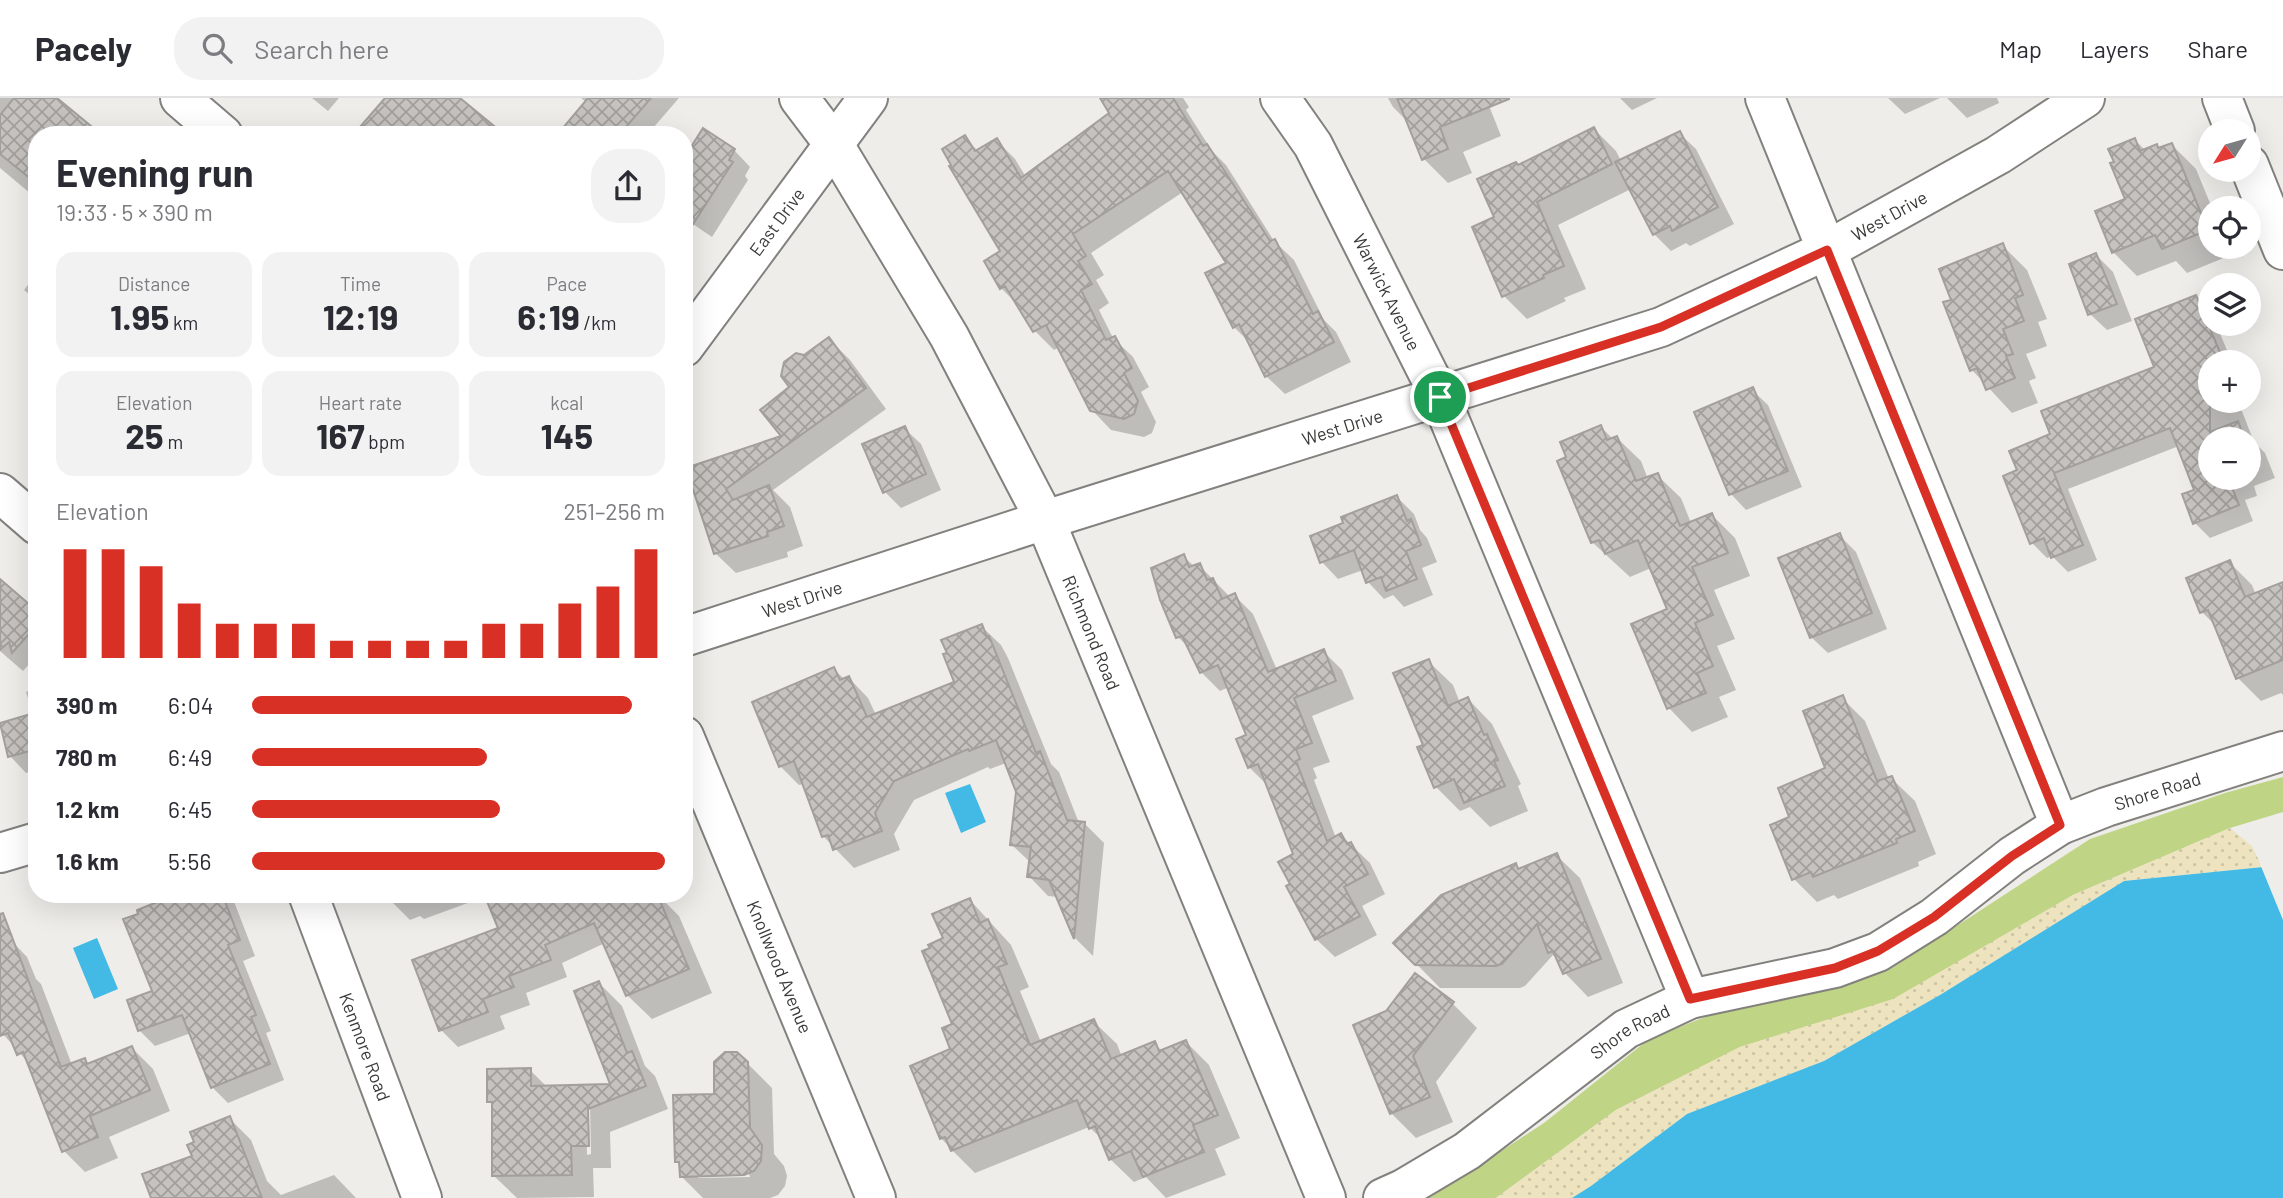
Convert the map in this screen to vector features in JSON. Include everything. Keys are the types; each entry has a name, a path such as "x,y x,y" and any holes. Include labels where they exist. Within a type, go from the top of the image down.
{"street":[{"path":"180,98 213,126"},
{"name":"Richmond Road","path":"799,98 833,143 949,336 1045,520 1326,1198"},
{"name":"East Drive","path":"693,335 868,98"},
{"name":"Warwick Avenue","path":"1280,98 1313,145 1440,397 1690,999"},
{"path":"1765,98 2060,825"},
{"name":"West Drive","path":"693,634 1045,520 1661,327 1827,250 1998,155 2085,98"},
{"path":"2222,98 2230,119"},
{"path":"2256,182 2283,250"},
{"path":"0,493 28,517"},
{"name":"Shore Road","path":"1383,1198 1467,1151 1626,1030 1690,999 1835,968 1878,951 1934,917 2012,856 2060,825 2106,807 2283,751"},
{"name":"Knollwood Avenue","path":"693,758 876,1198"},
{"path":"0,853 28,845"},
{"name":"Kenmore Road","path":"311,903 422,1198"}],"green space":[{"path":"2283,777 2283,812 2230,828 2073,895 1893,1000 1740,1047 1616,1110 1496,1198 1429,1198 1544,1123 1649,1039 1705,1017 1892,968 2090,839 2225,793"}],"sand":[{"path":"2230,828 2252,846 2262,867 2124,881 1940,995 1824,1061 1687,1114 1572,1198 1496,1198 1616,1110 1740,1047 1893,999 2073,895"}],"water":[{"path":"970,784 986,822 961,833 945,793"},
{"path":"2283,865 2283,1198 1572,1198 1687,1114 1824,1061 1940,995 2124,881"},
{"path":"97,938 118,989 94,999 73,948"}],"pier":[{"path":"2283,861 2283,920 2260,864"}],"building":[{"path":"14,98 57,98 91,126 28,126 28,177 0,154 0,115"},
{"path":"385,98 460,98 494,126 361,126"},
{"path":"588,98 651,98 627,126 565,126"},
{"path":"1100,98 1173,98 1203,146 1207,144 1270,241 1275,239 1313,314 1318,311 1334,342 1265,377 1239,324 1233,328 1205,273 1226,263 1168,171 1073,234 1086,256 1078,261 1092,284 1081,290 1106,340 1115,336 1132,368 1124,373 1138,401 1134,414 1124,419 1090,411 1046,325 1033,332 1005,286 1000,289 984,261 1000,251 949,166 951,165 942,149 965,135 975,151 997,138 1021,178 1109,113"},
{"path":"1397,98 1509,99 1440,127 1448,149 1422,160"},
{"path":"1594,127 1612,164 1537,202 1564,266 1502,297 1472,227 1494,217 1477,179 1516,162 1518,165"},
{"path":"703,128 735,149 729,160 733,162 693,224 693,144"},
{"path":"1680,131 1718,207 1672,231 1670,226 1653,235 1615,162"},
{"path":"2135,138 2140,151 2157,144 2158,148 2172,143 2198,206 2198,234 2162,249 2155,235 2112,253 2095,211 2125,199 2110,163 2114,162 2108,149"},
{"path":"2003,243 2023,295 2015,298 2024,321 2003,329 2013,354 2006,356 2015,378 1986,390 1977,368 1970,371 1943,302 1951,300 1939,269"},
{"path":"2096,253 2117,304 2088,315 2069,264"},
{"path":"2196,295 2198,336 2213,336 2219,350 2198,350 2198,413 2210,413 2210,427 2198,427 2198,490 2233,490 2239,505 2193,524 2182,494 2194,490 2170,428 2054,473 2083,545 2051,558 2044,538 2030,544 2003,476 2017,470 2009,451 2050,434 2041,411 2154,367 2135,319"},
{"path":"829,337 866,388 726,489 733,500 769,485 784,526 767,532 768,536 714,554 693,490 693,466 781,436 760,410 789,387 781,376 784,362 796,353 804,355"},
{"path":"1753,387 1788,471 1729,495 1694,412"},
{"path":"2238,421 2240,427 2223,427"},
{"path":"1601,425 1607,440 1617,436 1636,481 1658,473 1680,526 1712,513 1728,553 1692,567 1713,615 1695,623 1713,666 1697,673 1706,693 1667,709 1631,624 1667,609 1638,540 1605,554 1599,540 1591,543 1557,461 1566,457 1560,442"},
{"path":"905,426 926,474 883,493 862,444"},
{"path":"1397,495 1407,521 1411,519 1421,545 1406,551 1417,579 1386,591 1381,577 1366,583 1354,550 1320,563 1310,536 1343,523 1341,517"},
{"path":"1840,533 1872,613 1810,638 1778,558"},
{"path":"1184,554 1189,567 1200,563 1207,580 1213,578 1222,599 1235,593 1268,672 1324,649 1336,681 1294,698 1312,743 1296,749 1300,759 1296,761 1327,841 1341,833 1347,844 1351,842 1368,874 1344,887 1360,916 1315,940 1286,886 1290,884 1278,862 1293,854 1258,764 1248,768 1236,739 1246,735 1218,665 1200,673 1182,636 1176,638 1160,600 1151,568"},
{"path":"2230,560 2245,597 2283,582 2283,660 2236,679 2208,610 2200,613 2186,578"},
{"path":"0,579 28,603 28,635 12,653 9,642 0,650"},
{"path":"982,624 1036,753 1040,751 1067,820 1085,822 1074,939 1049,880 1027,877 1031,847 1010,845 1016,792 996,740 894,781 875,813 882,831 833,850 828,835 822,837 794,761 779,767 752,702 834,667 840,680 849,676 867,717 954,682 943,654 947,653 941,640"},
{"path":"1429,659 1448,706 1468,697 1498,760 1494,761 1505,786 1464,803 1454,779 1434,788 1417,747 1423,745 1393,673"},
{"path":"1843,695 1877,781 1892,776 1915,831 1896,839 1897,843 1813,877 1811,872 1792,880 1770,825 1789,817 1778,788 1825,768 1803,711"},
{"path":"28,715 28,751 8,757 0,723"},
{"path":"1557,853 1601,959 1563,974 1553,951 1548,953 1537,924 1502,964 1496,966 1415,965 1393,943 1441,895 1516,863 1518,869"},
{"path":"970,898 980,923 988,919 1007,964 998,967 1030,1045 1094,1019 1111,1059 1155,1041 1159,1051 1186,1040 1218,1115 1193,1125 1204,1152 1143,1177 1131,1151 1109,1160 1095,1126 1089,1129 1077,1100 951,1151 945,1137 940,1139 910,1066 950,1049 942,1028 952,1024 922,951 943,938 932,914"},
{"path":"154,903 226,903 240,940 228,945 256,1015 251,1017 270,1064 211,1088 182,1015 138,1031 127,1000 152,991 123,919 138,914 137,910"},
{"path":"488,903 661,903 689,969 626,996 594,923 545,945 551,960 509,976 514,987 483,999 488,1012 439,1031 412,960 498,928"},
{"path":"3,913 61,1067 85,1058 87,1064 132,1046 150,1090 90,1116 98,1137 62,1152 23,1052 17,1055 8,1033 0,1036 0,914"},
{"path":"1415,973 1454,1002 1413,1056 1430,1097 1390,1114 1353,1025 1386,1011"},
{"path":"599,981 627,1053 632,1051 646,1086 588,1109 589,1146 571,1146 572,1175 492,1176 492,1102 487,1102 487,1069 531,1068 531,1086 610,1084 574,991"},
{"path":"725,1052 737,1052 748,1062 750,1128 762,1145 761,1161 754,1171 744,1175 680,1177 679,1162 675,1162 673,1095 714,1094 714,1062"},
{"path":"230,1116 262,1198 151,1198 142,1174 192,1156 187,1145 194,1142 190,1132"}],"route":[{"path":"1827,250 2060,825 2012,856 1934,917 1878,951 1835,968 1690,999 1440,397 1661,327 1827,250"}]}
